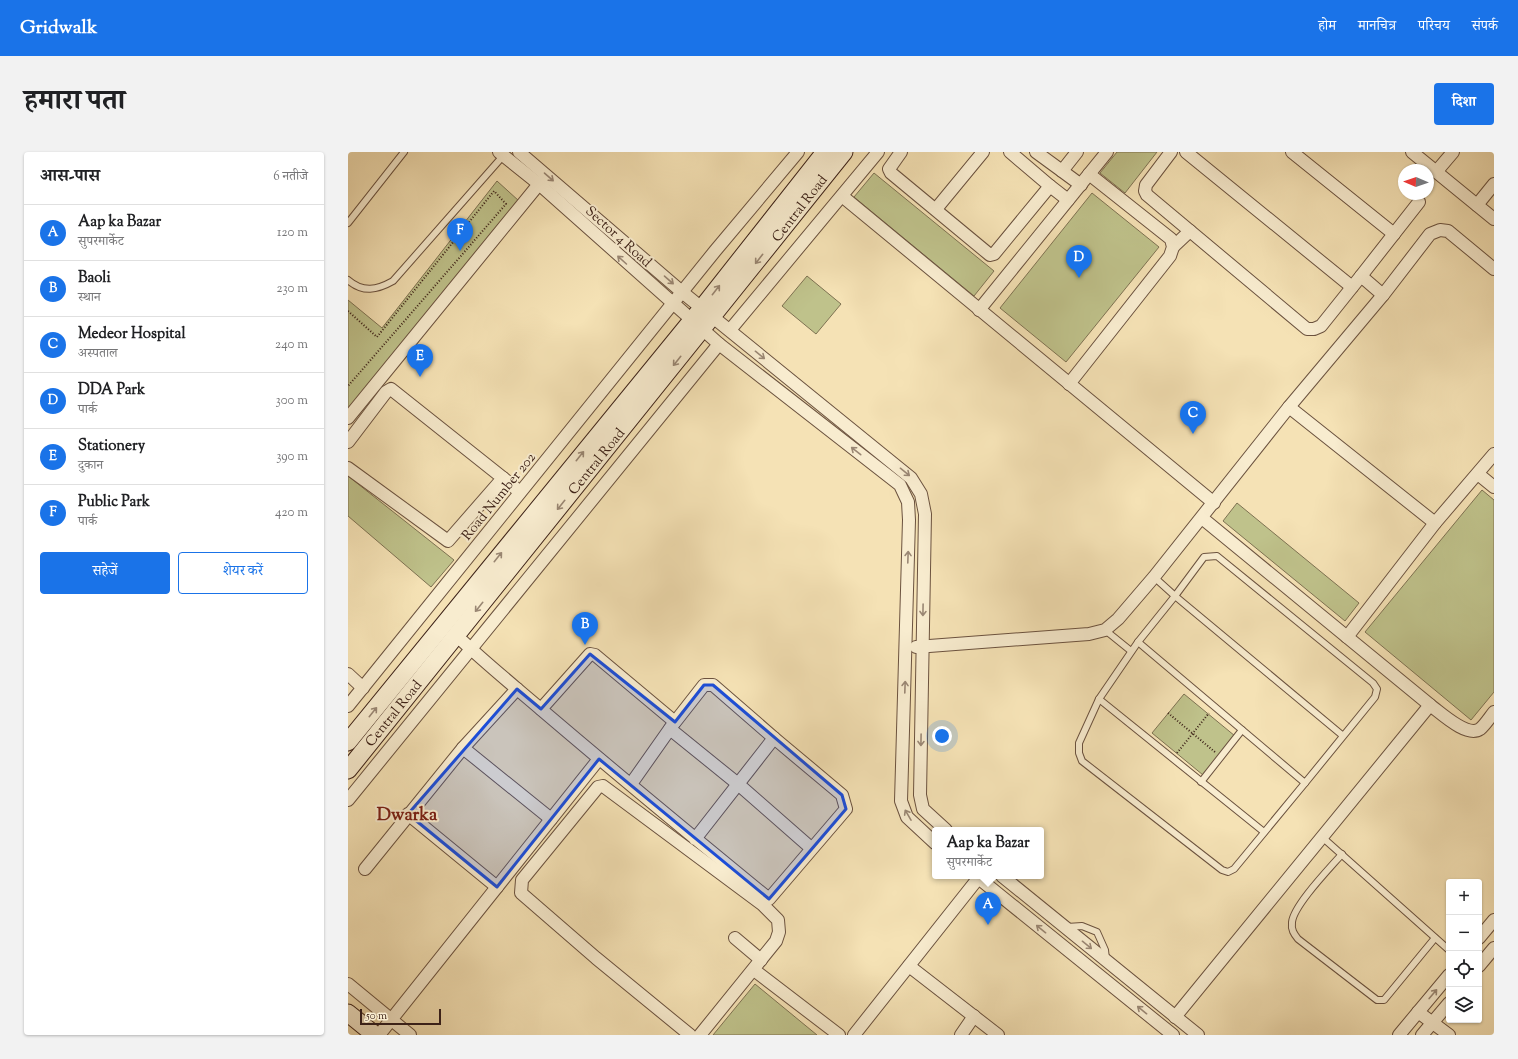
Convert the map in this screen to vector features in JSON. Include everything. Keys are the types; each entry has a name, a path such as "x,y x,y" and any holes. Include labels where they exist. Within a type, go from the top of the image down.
{"main road":[{"name":"Central Road","path":"348,770 456,636 702,318 825,152"},
{"name":"Central Road","path":"348,742 702,318 844,152"},
{"path":"348,1013 375,1035"}],"street":[{"name":"Sector 4 Road","path":"519,152 682,292 702,318 719,344 900,485 908,502 909,520 901,801 907,817 932,840"},
{"name":"Road Number 202","path":"348,706 672,304 798,152"},
{"path":"730,330 878,152"},
{"path":"901,152 889,169 987,253 994,254 1050,186"},
{"path":"936,209 983,152"},
{"path":"1010,152 1068,200"},
{"path":"1036,152 1081,184"},
{"path":"1062,171 1078,152"},
{"path":"979,310 1107,152"},
{"path":"1171,152 1146,185 1145,191 1147,195 1307,329 1314,329 1321,326 1419,202"},
{"path":"1186,152 1352,287"},
{"path":"1292,152 1394,234"},
{"path":"1412,152 1494,219"},
{"path":"1436,172 1453,152"},
{"name":"Sector 4 Road","path":"501,154 539,184 672,304 730,330 911,478 921,494 925,514 920,795 923,809 943,827"},
{"path":"1089,174 1171,239 1173,247"},
{"path":"348,418 539,184"},
{"path":"1477,205 1494,184"},
{"path":"842,196 1214,503"},
{"path":"1069,384 1170,256 1173,247 1190,231"},
{"path":"906,648 1089,634 1105,630 1118,619 1154,577 1289,407 1383,295 1430,234 1435,231 1448,232 1494,269"},
{"path":"1361,276 1383,295"},
{"path":"348,800 719,344"},
{"path":"348,442 386,392 392,389 520,492"},
{"path":"1289,407 1435,523"},
{"path":"1347,637 1435,523 1494,454"},
{"path":"348,468 448,541 503,478"},
{"path":"1478,474 1494,487"},
{"path":"1202,518 1430,705 1465,731 1473,732 1480,729 1494,712"},
{"path":"456,636 695,839 766,902 778,920 776,941 700,1035"},
{"path":"541,709 590,654 595,655 811,848"},
{"path":"348,674 363,688"},
{"path":"631,784 704,685 708,684 713,685 842,794 845,800 846,809 766,902"},
{"path":"365,869 408,814 463,748 517,689"},
{"path":"1175,1017 1430,705"},
{"path":"695,839 774,738"},
{"path":"463,748 551,819"},
{"path":"379,1035 599,759"},
{"path":"690,1035 596,958 521,893 522,880 598,787 603,786 766,902"},
{"path":"408,814 497,887"},
{"path":"854,1035 976,879"},
{"path":"980,879 1173,1035"},
{"path":"1006,879 1198,1035"},
{"path":"1482,934 1494,920"},
{"path":"735,938 757,965 839,1035"},
{"path":"1482,962 1494,948"},
{"path":"909,966 998,1035"},
{"path":"1399,1035 1446,979"},
{"path":"348,984 410,1035"},
{"path":"1422,1035 1446,1007"},
{"path":"1418,1012 1449,1035"},
{"path":"960,1035 974,1016"}],"lane":[{"path":"348,223 404,152"},
{"path":"348,280 355,286 366,290 381,288 393,281 501,154"},
{"path":"1217,556 1373,683 1376,689 1375,696 1342,735 1305,783 1234,869 1228,872 1222,870 1082,761 1079,753 1079,743 1099,699 1131,651 1175,596 1204,557 1217,556"},
{"path":"1154,577 1342,735"},
{"path":"1105,630 1131,651"},
{"path":"1138,642 1305,783"},
{"path":"1099,699 1264,832"},
{"path":"1201,782 1242,730"},
{"path":"1322,837 1446,947"},
{"path":"1342,854 1296,910 1292,922 1292,930 1298,939 1377,1000 1384,1000 1435,938"}],"path":[{"path":"348,311 377,337 494,191 506,204 348,386"},
{"path":"1173,759 1214,706"},
{"path":"1168,713 1220,757"}],"highlighted area":[{"path":"590,654 675,722 704,685 713,685 842,795 846,809 769,899 599,759 497,887 408,814 517,689 541,709"}],"green space":[{"path":"1117,152 1157,152 1125,193 1100,173"},
{"path":"874,173 994,271 974,296 854,197"},
{"path":"497,181 519,201 348,409 348,300 382,328"},
{"path":"1092,193 1159,247 1066,362 1000,308"},
{"path":"807,276 841,304 816,334 782,306"},
{"path":"348,476 454,560 431,587 348,516"},
{"path":"1482,490 1494,500 1494,692 1471,720 1365,632"},
{"path":"1237,503 1359,603 1345,621 1223,521"},
{"path":"1184,694 1235,736 1203,775 1152,733"},
{"path":"755,984 817,1035 713,1035"}],"place":[{"name":"Public Park","path":"460,251"},
{"name":"DDA Park","path":"1079,278"},
{"name":"Stationery","path":"420,377"},
{"name":"Medeor Hospital","path":"1193,434"},
{"name":"Baoli","path":"585,645"},
{"name":"Aap ka Bazar","path":"988,925"}],"district":[{"name":"Dwarka","path":"407,814"}]}
